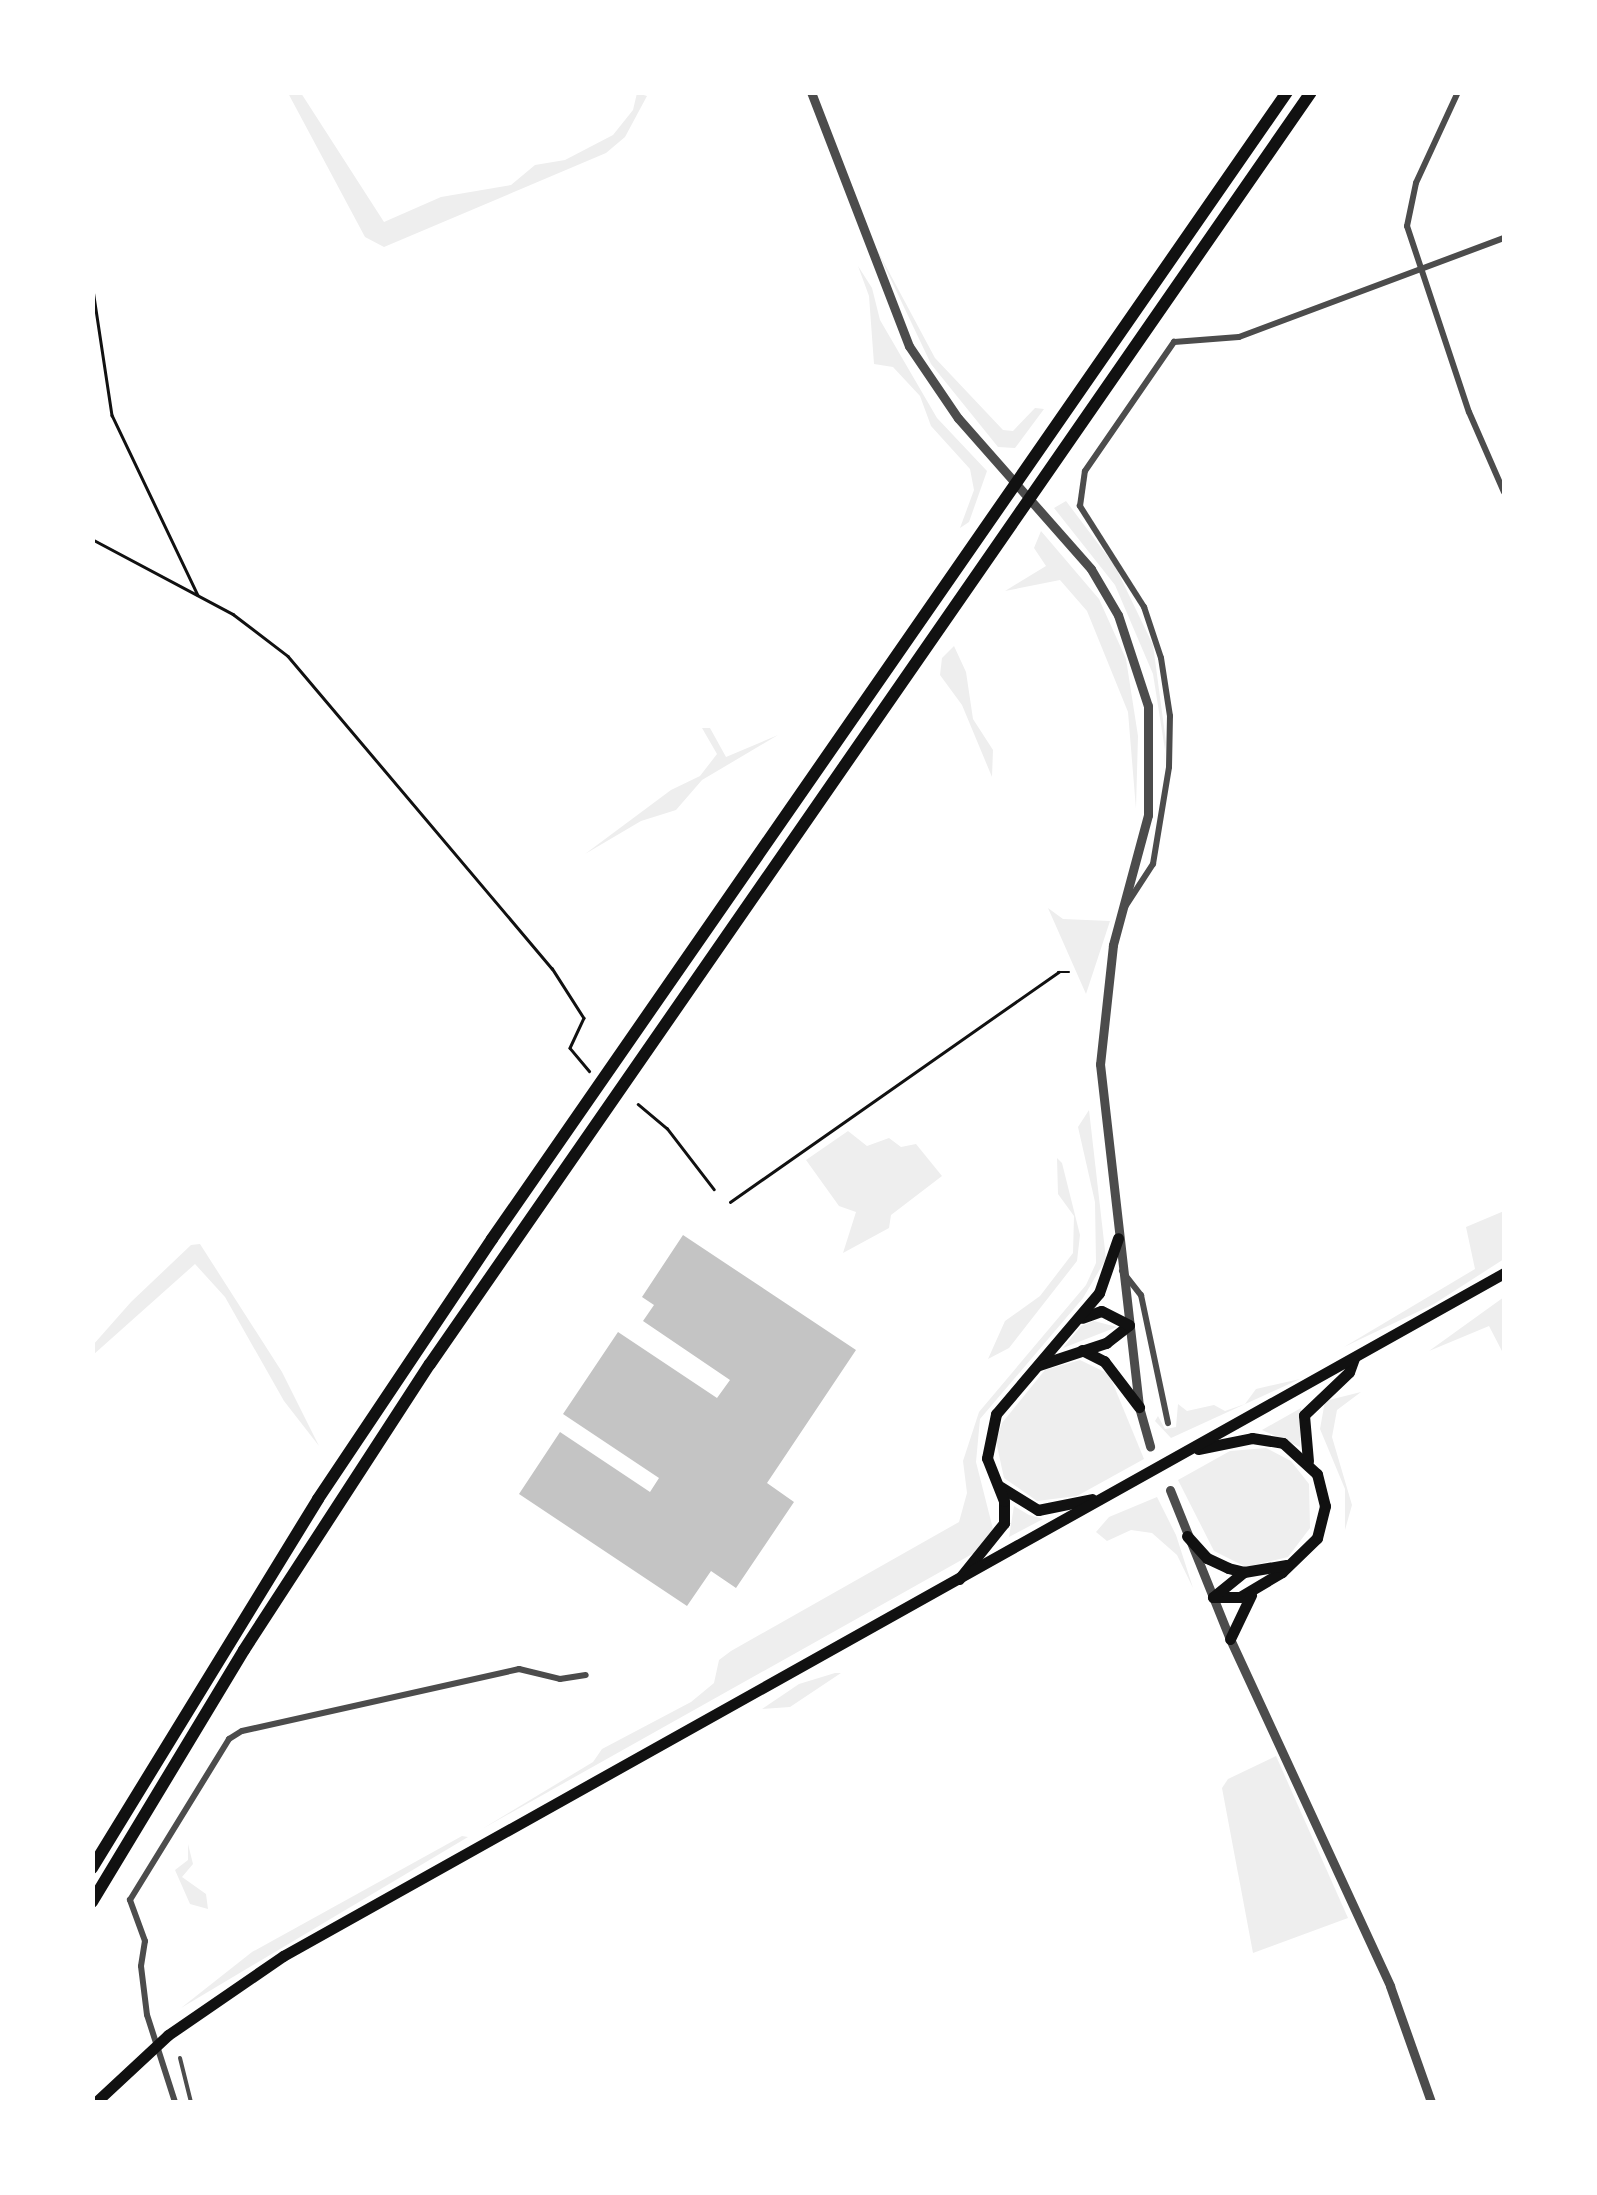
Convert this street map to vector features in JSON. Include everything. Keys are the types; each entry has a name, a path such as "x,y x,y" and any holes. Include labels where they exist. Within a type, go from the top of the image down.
{"highway":[{"path":"92,1868 318,1499 481,1255 1287,92"},
{"path":"92,1902 244,1650 430,1364 1311,92"},
{"path":"959,1579 1000,1535 1006,1513 996,1484 988,1437 1000,1407 1105,1284 1118,1238"},
{"path":"96,2102 132,2065 212,2001 1188,1450 1215,1441 1504,1273"},
{"path":"1073,1324 1101,1311 1129,1325"},
{"path":"1028,1374 1129,1325"},
{"path":"1082,1350 1104,1360 1139,1407"},
{"path":"1230,1639 1241,1605 1317,1538 1325,1506 1308,1461 1304,1415 1349,1372 1354,1358"},
{"path":"1215,1441 1268,1439 1308,1461"},
{"path":"996,1484 1024,1505 1047,1511 1112,1494"},
{"path":"1188,1536 1207,1558 1244,1572"},
{"path":"1212,1598 1244,1572 1294,1562"},
{"path":"1212,1598 1240,1597 1257,1589"}],"street":[{"path":"811,92 896,318 938,392 1064,536 1118,615 1148,706 1148,815 1104,992 1100,1064 1139,1407 1150,1446"},
{"path":"1458,92 1409,202 1407,226 1419,269 1504,492"},
{"path":"1122,911 1152,864 1169,767 1170,716 1162,658 1144,607 1080,506 1085,470 1174,342 1239,337 1504,238"},
{"path":"1122,1271 1141,1295 1168,1424"},
{"path":"1170,1490 1246,1676 1390,1986 1431,2102"},
{"path":"175,2102 146,2015 141,1966 146,1942 130,1900 229,1740 242,1731 519,1669 560,1679 586,1675"}],"lane":[{"path":"180,2058 191,2102"}],"path":[{"path":"92,283 112,414 198,595"},
{"path":"92,539 198,595 288,656 502,906 584,1018 570,1048 589,1071"},
{"path":"730,1202 1058,972 1069,972"},
{"path":"638,1104 667,1128 714,1189"}],"shaded area":[{"path":"288,93 301,93 384,222 441,197 511,185 535,165 565,160 613,135 633,110 637,93 647,96 625,137 606,153 384,247 365,237"},
{"path":"874,244 935,358 1003,430 1013,431 1035,408 1044,409 1015,448 998,447 931,364"},
{"path":"858,266 872,288 880,320 937,418 987,471 969,522 960,528 974,490 970,469 931,426 920,396 893,367 874,364 869,296"},
{"path":"1066,501 1115,566 1153,645 1166,742 1163,781 1165,750 1153,674 1115,585 1054,508"},
{"path":"1041,531 1099,599 1126,659 1138,736 1136,809 1128,712 1087,611 1060,580 1005,591 1046,566 1034,548"},
{"path":"954,646 966,672 973,719 993,750 992,777 962,705 940,675 942,658"},
{"path":"702,728 710,728 726,757 778,735 702,780 676,810 641,821 585,854 671,790 700,776 717,754"},
{"path":"1048,908 1063,919 1110,921 1086,994"},
{"path":"1089,1110 1106,1259 1083,1298 980,1419 976,1462 993,1529 974,1553 482,1829 593,1762 602,1749 691,1702 714,1683 719,1660 731,1651 959,1522 967,1493 963,1461 979,1412 1086,1285 1096,1263 1095,1202 1078,1127"},
{"path":"848,1131 867,1146 889,1138 901,1147 916,1144 942,1176 891,1215 889,1228 843,1253 856,1212 839,1206 806,1160"},
{"path":"1057,1158 1062,1163 1080,1235 1077,1261 1009,1348 988,1359 1005,1321 1040,1296 1073,1253 1074,1216 1058,1194"},
{"path":"1504,1211 1504,1259 1434,1304 1344,1347 1475,1269 1466,1227"},
{"path":"200,1244 282,1372 319,1446 284,1401 225,1297 195,1264 93,1355 93,1345 131,1302 191,1245"},
{"path":"1504,1297 1504,1355 1489,1326 1429,1351"},
{"path":"1094,1321 1117,1327 1063,1348 1081,1326"},
{"path":"1080,1360 1109,1374 1144,1459 1077,1496 1037,1501 1004,1478 996,1441 1002,1423 1045,1370"},
{"path":"1300,1379 1171,1438 1155,1421 1158,1416 1165,1429 1176,1427 1178,1404 1187,1411 1214,1405 1225,1411 1245,1404 1256,1389"},
{"path":"1361,1392 1337,1410 1332,1437 1352,1505 1345,1530 1345,1489 1320,1429 1325,1401"},
{"path":"1301,1408 1300,1447 1262,1430"},
{"path":"1266,1448 1291,1461 1309,1484 1310,1528 1288,1557 1246,1567 1214,1551 1178,1480 1230,1451"},
{"path":"1157,1497 1176,1535 1193,1588 1177,1555 1152,1533 1131,1530 1107,1541 1096,1532 1109,1517"},
{"path":"1014,1506 1029,1515 1043,1519 1009,1537"},
{"path":"841,1673 790,1707 762,1709 799,1684"},
{"path":"1276,1756 1348,1918 1253,1953 1222,1788 1228,1779"},
{"path":"462,1836 468,1837 181,2008 252,1952"},
{"path":"188,1844 193,1864 182,1877 206,1894 208,1909 190,1904 175,1870 188,1860"}],"building":[{"path":"683,1235 856,1350 767,1483 794,1502 736,1588 711,1571 687,1606 519,1494 560,1432 650,1492 659,1478 563,1414 618,1332 717,1398 730,1380 643,1321 654,1305 642,1297"}]}
